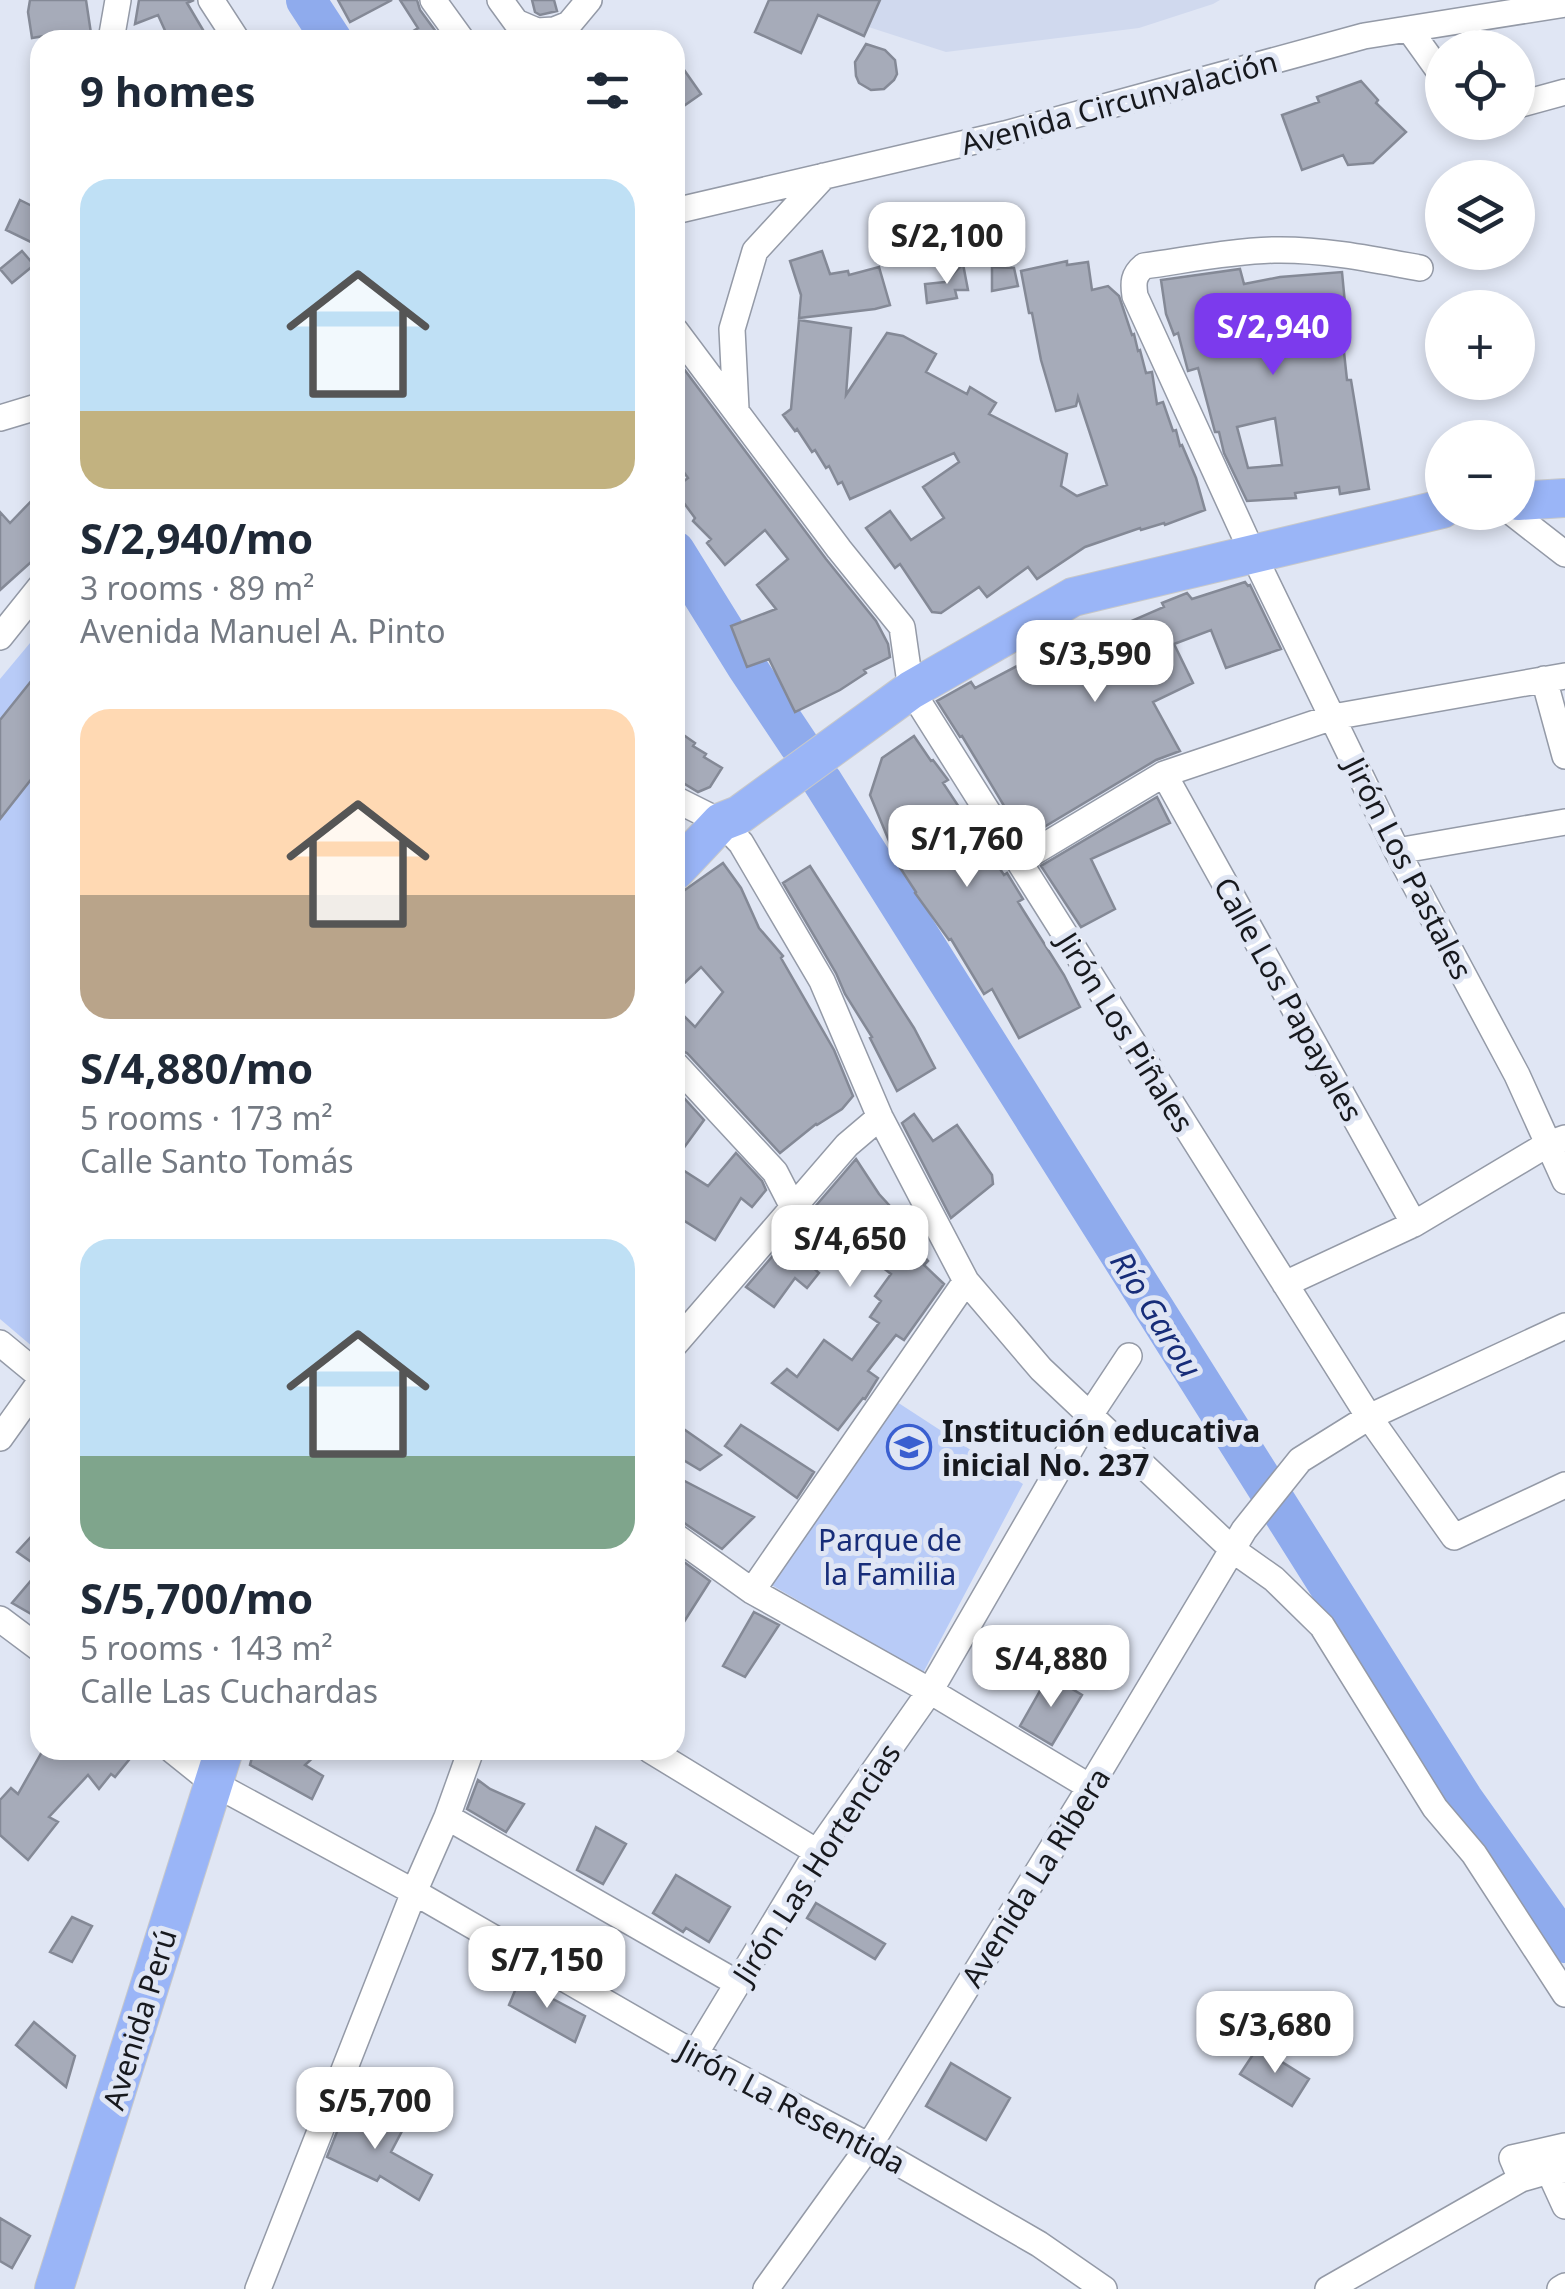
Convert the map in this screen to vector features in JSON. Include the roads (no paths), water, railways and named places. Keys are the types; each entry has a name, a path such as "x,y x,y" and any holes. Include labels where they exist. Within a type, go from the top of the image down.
{"highway":[{"path":"1535,500 1565,498"},
{"path":"685,860 721,822 739,815 912,690 1073,597 1425,513"},
{"name":"Avenida Perú","path":"54,2289 219,1766"}],"street":[{"path":"113,30 118,0"},
{"path":"210,0 231,30"},
{"path":"433,0 455,30"},
{"path":"500,0 516,22 538,30 554,30 569,24 589,0"},
{"name":"Avenida Circunvalación","path":"685,209 1005,134 1364,36 1565,4"},
{"path":"1408,29 1425,52"},
{"path":"1535,100 1565,92"},
{"path":"736,409 732,329 755,251 824,176"},
{"name":"Jirón Los Pastales","path":"1420,268 1354,256 1278,250 1232,252 1144,266 1133,283 1135,296 1254,554 1397,851 1517,1075 1557,1141 1565,1181"},
{"name":"Jirón Los Piñales","path":"685,343 902,627 912,690 1369,1418 1454,1537 1565,1485"},
{"path":"0,418 30,409"},
{"path":"1534,530 1565,554"},
{"path":"0,637 30,600"},
{"path":"1019,862 1164,774 1332,717 1554,677 1565,756"},
{"name":"Calle Los Papayales","path":"1164,774 1414,1224"},
{"path":"685,804 721,822 741,843 822,980 880,1118 966,1281 1040,1369 1239,1540 1322,1626 1436,1808 1474,1854 1565,1994"},
{"path":"1397,851 1565,822"},
{"path":"685,1075 775,1172 793,1207"},
{"path":"685,1332 846,1146 880,1118"},
{"path":"1285,1284 1414,1224 1557,1141"},
{"path":"752,1590 966,1281"},
{"name":"Avenida La Ribera","path":"766,2289 869,2146 1239,1540 1300,1460 1369,1418 1565,1326"},
{"path":"0,1343 30,1370"},
{"name":"Jirón Las Hortencias","path":"694,2054 816,1852 930,1691 1090,1414 1129,1356"},
{"path":"0,1438 30,1394"},
{"path":"685,1543 752,1590 1090,1787"},
{"path":"0,1618 30,1641"},
{"path":"258,2289 467,1760"},
{"path":"666,1760 816,1852"},
{"name":"Jirón La Resentida","path":"219,1766 414,1892 694,2054 869,2146 1040,2244 1104,2289"},
{"path":"447,1817 737,1983"},
{"path":"1521,2179 1512,2158 1565,2146"},
{"path":"1328,2289 1521,2179 1557,2170 1565,2206"}],"waterway":[{"name":"Río Garou","path":"306,0 326,30"},
{"name":"Río Garou","path":"685,567 799,745"},
{"name":"Río Garou","path":"822,781 1463,1799 1565,1943"}],"place":[{"name":"Institución educativa inicial No. 237","path":"909,1447"}],"park label":[{"name":"Parque de la Familia","path":"890,1556"}]}
